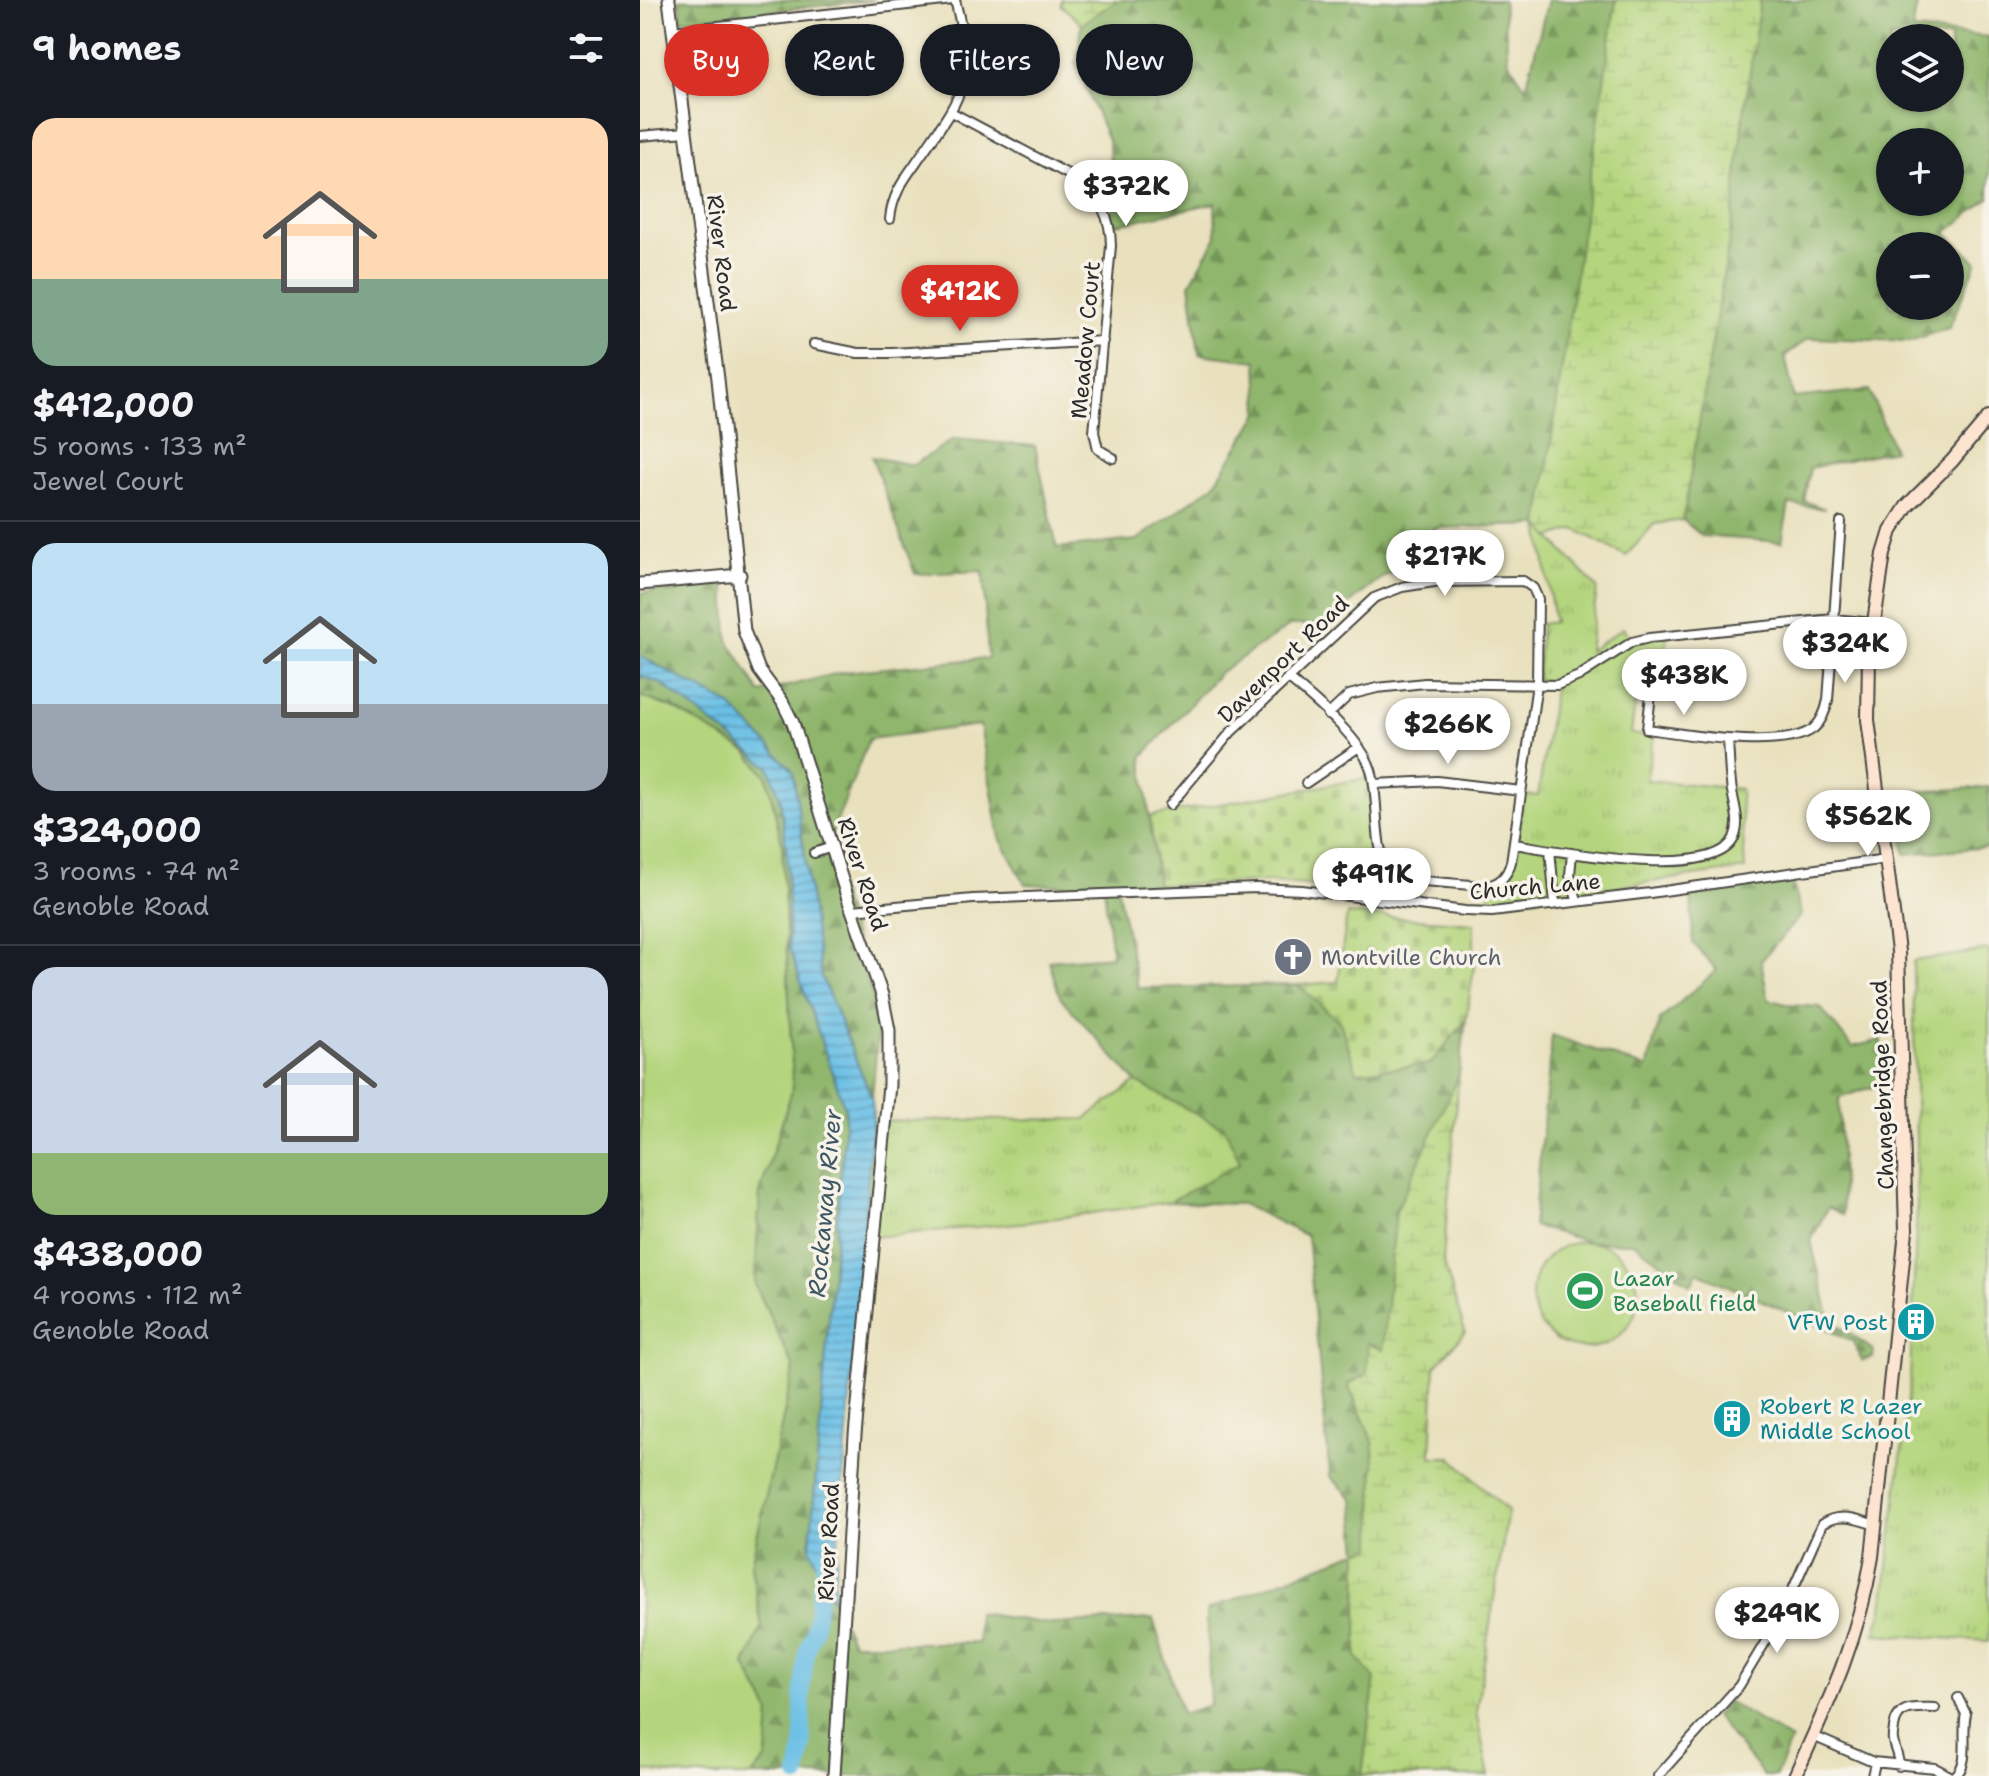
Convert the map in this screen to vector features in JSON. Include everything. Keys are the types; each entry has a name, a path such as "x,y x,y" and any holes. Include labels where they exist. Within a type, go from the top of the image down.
{"main road":[{"name":"Changebridge Road","path":"1795,1776 1851,1648 1865,1603 1906,1231 1899,964 1868,720 1867,679 1873,623 1884,554 1897,520 1989,417"}],"street":[{"name":"River Road","path":"669,0 672,24"},
{"path":"736,24 954,0 961,24 966,74 951,112 895,195 890,219"},
{"name":"River Road","path":"681,96 740,575 744,631 765,680 782,701 793,723 887,1012 891,1066 855,1435 834,1776"},
{"name":"Meadow Court","path":"951,112 1077,179 1098,200 1106,216 1111,240 1095,440 1098,449 1113,458"},
{"path":"640,136 686,132"},
{"path":"814,344 858,353 892,353 1103,341"},
{"path":"1652,686 1647,729 1758,740 1799,735 1810,730 1819,722 1828,700 1841,522"},
{"path":"640,584 740,575"},
{"name":"Davenport Road","path":"1170,805 1232,731 1364,607 1385,592 1434,582 1517,580 1533,588 1538,599 1537,684 1514,844 1509,869 1503,879 1483,886 1412,880 1391,874 1383,858 1374,784"},
{"path":"1328,715 1349,695 1377,688 1425,683 1557,685 1637,640 1833,619 1873,623"},
{"path":"1288,678 1359,747 1367,759 1374,784 1437,781 1521,791"},
{"path":"1514,844 1653,862 1721,853 1733,840 1737,823 1728,739"},
{"path":"1306,783 1359,747"},
{"path":"814,853 832,847"},
{"path":"1550,850 1555,903"},
{"path":"1572,853 1570,875 1577,900"},
{"name":"Church Lane","path":"852,910 973,899 1256,888 1302,890 1492,912 1886,859"},
{"path":"1658,1776 1739,1686 1782,1614 1822,1524 1833,1518 1845,1517 1875,1525"},
{"path":"1813,1736 1875,1763 1904,1769 1935,1768 1953,1776 1961,1771 1964,1764 1962,1727 1966,1714 1958,1698"},
{"path":"1904,1769 1893,1741 1895,1721 1900,1711 1906,1708 1935,1708"},
{"path":"1872,1776 1875,1763"}],"green space":[{"path":"679,0 875,0 682,20"},
{"path":"1061,0 1117,0 1082,24 1061,5"},
{"path":"1117,0 1503,0 1508,61 1526,88 1548,0 1616,0 1539,525 1435,528 1435,562 1386,575 1322,625 1291,625 1219,673 1142,757 1158,885 1117,886 1138,988 1298,985 1340,1022 1357,1072 1430,1064 1466,1020 1459,1075 1396,1211 1383,1351 1368,1343 1367,1375 1348,1385 1374,1444 1373,1547 1358,1552 1357,1656 1375,1678 1362,1776 752,1776 767,1758 770,1712 745,1665 762,1626 751,1565 794,1368 755,1284 760,1193 793,1087 782,844 767,776 747,752 673,708 640,696 640,676 662,684 769,767 780,797 787,855 789,947 846,1112 810,1547 852,1643 978,1643 977,1613 1049,1624 1153,1619 1182,1714 1210,1705 1207,1610 1358,1551 1353,1499 1330,1476 1307,1236 1242,1204 1169,1202 1240,1162 1225,1129 1136,1082 1060,997 1049,961 1112,956 1104,887 1025,884 1000,838 980,725 869,739 826,849 879,1017 872,1098 821,976 793,771 730,705 640,656 640,593 725,585 728,640 760,693 843,672 988,658 983,571 915,574 872,457 913,465 954,439 1035,446 1057,548 1137,540 1214,485 1259,413 1257,361 1199,354 1190,284 1216,238 1215,203 1113,225 1109,142 1089,96 1193,96 1193,24 1082,24"},
{"path":"1616,0 1760,0 1732,222 1683,520 1654,524 1626,556 1575,529 1549,538 1539,525"},
{"path":"1760,0 1918,0 1913,24 1876,24 1876,112 1964,112 1964,35 1989,37 1989,198 1947,232 1876,232 1876,320 1952,320 1949,328 1910,341 1809,338 1785,356 1794,398 1869,390 1894,450 1810,468 1804,501 1825,509 1789,504 1782,542 1702,536 1683,520 1732,222"},
{"path":"1964,250 1977,262 1964,293"},
{"path":"1539,525 1597,588 1589,651 1623,628 1634,642 1668,634 1661,683 1638,681 1631,734 1654,737 1646,780 1740,789 1745,869 1490,904 1489,892 1511,885 1523,795 1538,796 1555,682 1537,680 1541,624 1554,622"},
{"path":"640,696 673,708 747,752 767,776 782,844 793,1087 760,1193 755,1284 794,1368 751,1565 762,1626 745,1665 770,1712 767,1758 752,1776 688,1776 640,1770"},
{"path":"1368,778 1378,875 1375,892 1274,882 1158,885 1150,816"},
{"path":"1989,787 1989,847 1905,854 1897,793"},
{"path":"1792,880 1801,915 1761,961 1768,999 1789,1005 1820,1007 1852,1047 1881,1040 1882,1084 1839,1098 1843,1215 1828,1207 1811,1241 1830,1319 1874,1351 1873,1357 1862,1361 1853,1341 1697,1272 1691,1285 1634,1243 1590,1242 1533,1226 1552,1035 1647,1068 1660,1020 1717,970 1693,943 1691,891"},
{"path":"1347,914 1474,923 1474,967 1466,1020 1430,1064 1357,1072 1340,1022 1298,985 1338,982"},
{"path":"1989,950 1989,1641 1875,1634 1883,1609 1910,1381 1917,1208 1913,961"},
{"path":"1459,1075 1443,1260 1465,1332 1435,1367 1431,1457 1451,1457 1508,1511 1476,1712 1489,1776 1362,1776 1375,1679 1357,1657 1358,1551 1373,1547 1374,1444 1348,1384 1367,1375 1367,1343 1383,1350 1396,1211"},
{"path":"1136,1082 1225,1129 1240,1162 1169,1202 1029,1222 864,1238 873,1121 1085,1119"},
{"name":"Lazar Baseball field","path":"1585,1242 1605,1246 1623,1257 1634,1275 1638,1295 1634,1315 1623,1333 1605,1344 1585,1348 1565,1344 1547,1333 1536,1315 1532,1295 1536,1275 1547,1257 1565,1246"},
{"path":"1727,1701 1791,1740 1776,1776 1764,1776 1715,1716"}],"water":[{"name":"Rockaway River","path":"640,656 730,705 793,771 821,976 872,1098 873,1121 833,1601 810,1548 846,1112 789,947 787,855 780,797 769,767 662,684 640,676"}],"waterway":[{"name":"Rockaway River","path":"798,1776 803,1747 802,1690 806,1653 814,1631 826,1554"}],"place":[{"name":"Montville Church","path":"1293,957"},
{"name":"Lazar Baseball field","path":"1585,1291"},
{"name":"VFW Post","path":"1916,1322"},
{"name":"Robert R Lazer Middle School","path":"1732,1419"}]}
